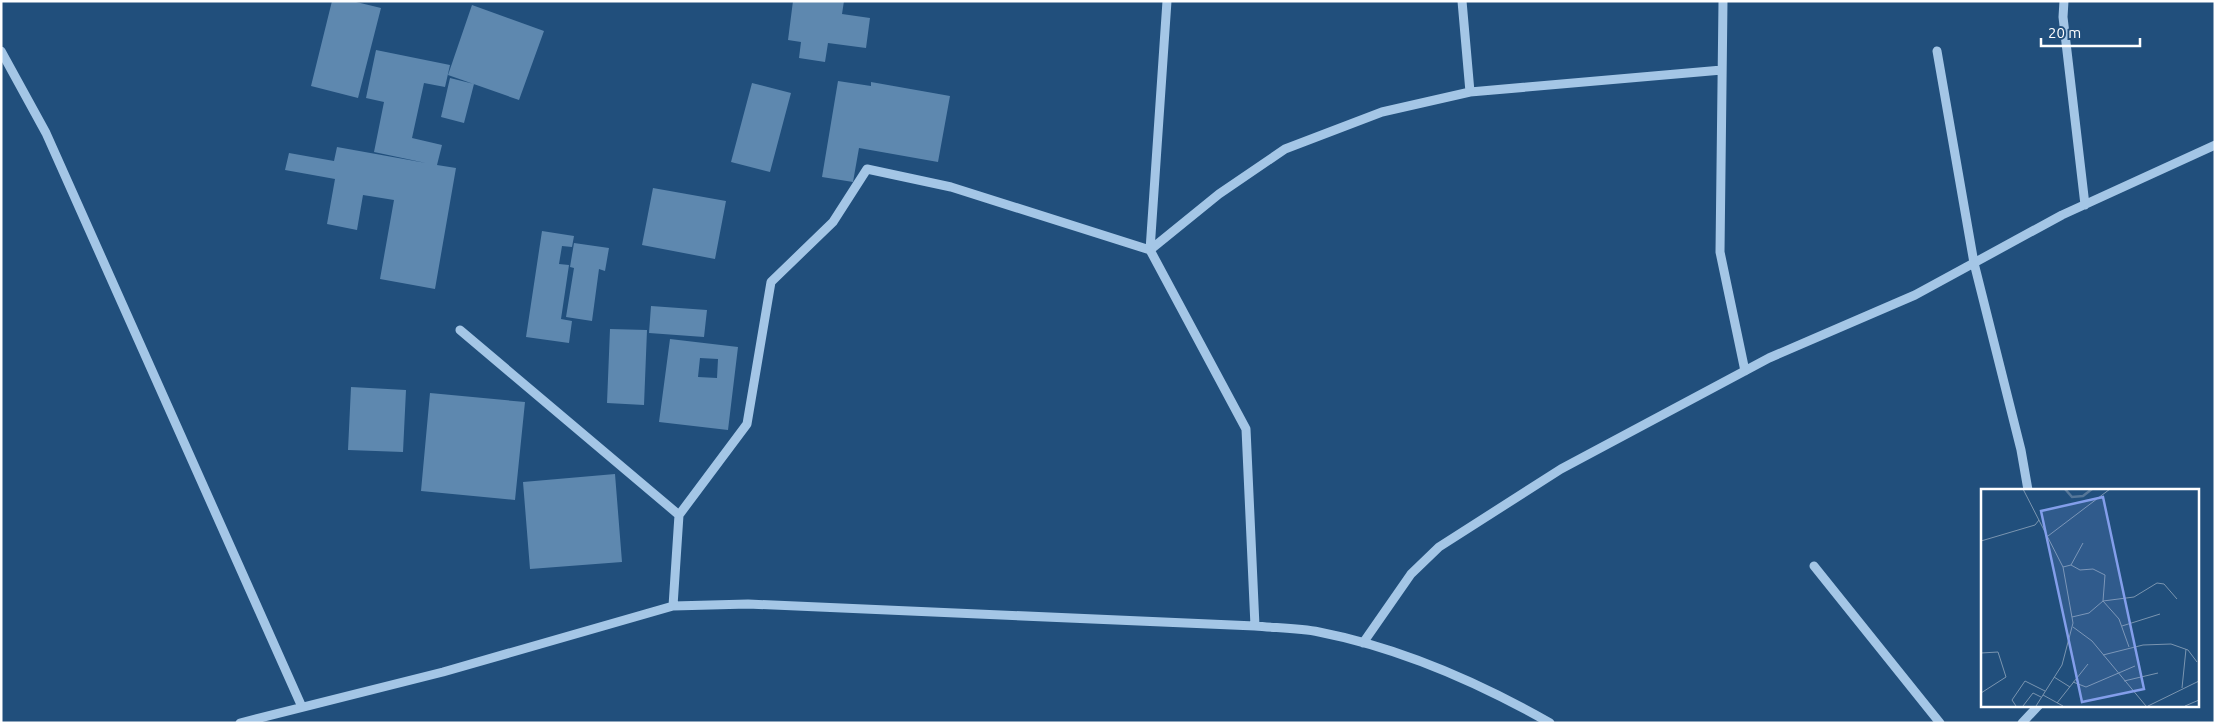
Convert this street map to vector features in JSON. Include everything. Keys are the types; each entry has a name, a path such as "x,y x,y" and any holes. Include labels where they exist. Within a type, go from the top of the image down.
{"street":[{"path":"1167,1 1150,250 1246,429 1255,626"},
{"path":"1462,1 1470,92"},
{"path":"1723,1 1720,252 1745,371"},
{"path":"2074,1 2064,2 2063,17 2085,205"},
{"path":"1,51 46,133 302,706"},
{"path":"1937,51 1974,263 2021,450 2028,489"},
{"path":"1150,250 1219,194 1285,149 1382,112 1470,92 1722,70"},
{"path":"1363,643 1412,574 1439,547 1561,469 1769,358 1915,295 2062,215 2215,145"},
{"path":"673,606 679,515 746,424 771,282 833,222 867,169 951,187 1150,250"},
{"path":"460,330 679,515"},
{"path":"1814,566 1940,723"},
{"path":"240,723 443,672 673,606 748,604 1255,626 1318,632 1363,643 1434,666 1505,697 1550,723"},
{"path":"2022,723 2039,706"}],"building":[{"path":"332,1 352,1 381,8 358,98 311,86"},
{"path":"793,1 844,1 842,14 870,18 866,48 828,43 825,62 799,58 801,42 788,40"},
{"path":"472,5 544,31 519,100 448,75"},
{"path":"376,50 450,65 445,87 424,83 412,138 442,145 437,165 456,168 435,289 380,279 394,200 363,195 357,230 327,224 335,179 285,170 289,153 334,161 337,147 426,163 374,152 384,102 366,98"},
{"path":"450,78 474,84 464,123 441,117"},
{"path":"838,81 871,86 871,82 950,96 938,162 859,148 853,182 822,177"},
{"path":"752,83 791,93 770,172 731,162"},
{"path":"653,188 726,201 715,259 642,245"},
{"path":"542,231 574,236 572,247 562,246 559,264 569,265 561,319 572,321 569,343 526,337"},
{"path":"574,243 609,248 605,271 599,269 592,321 566,317 574,268 570,267"},
{"path":"651,306 707,310 704,337 649,333"},
{"path":"610,329 647,330 644,405 607,403"},
{"path":"670,339 738,347 728,430 659,422","holes":["700,358 718,359 717,378 698,377"]},
{"path":"351,387 406,390 403,452 348,450"},
{"path":"430,393 525,402 515,500 421,491"},
{"path":"615,474 622,562 530,569 523,482"}]}
